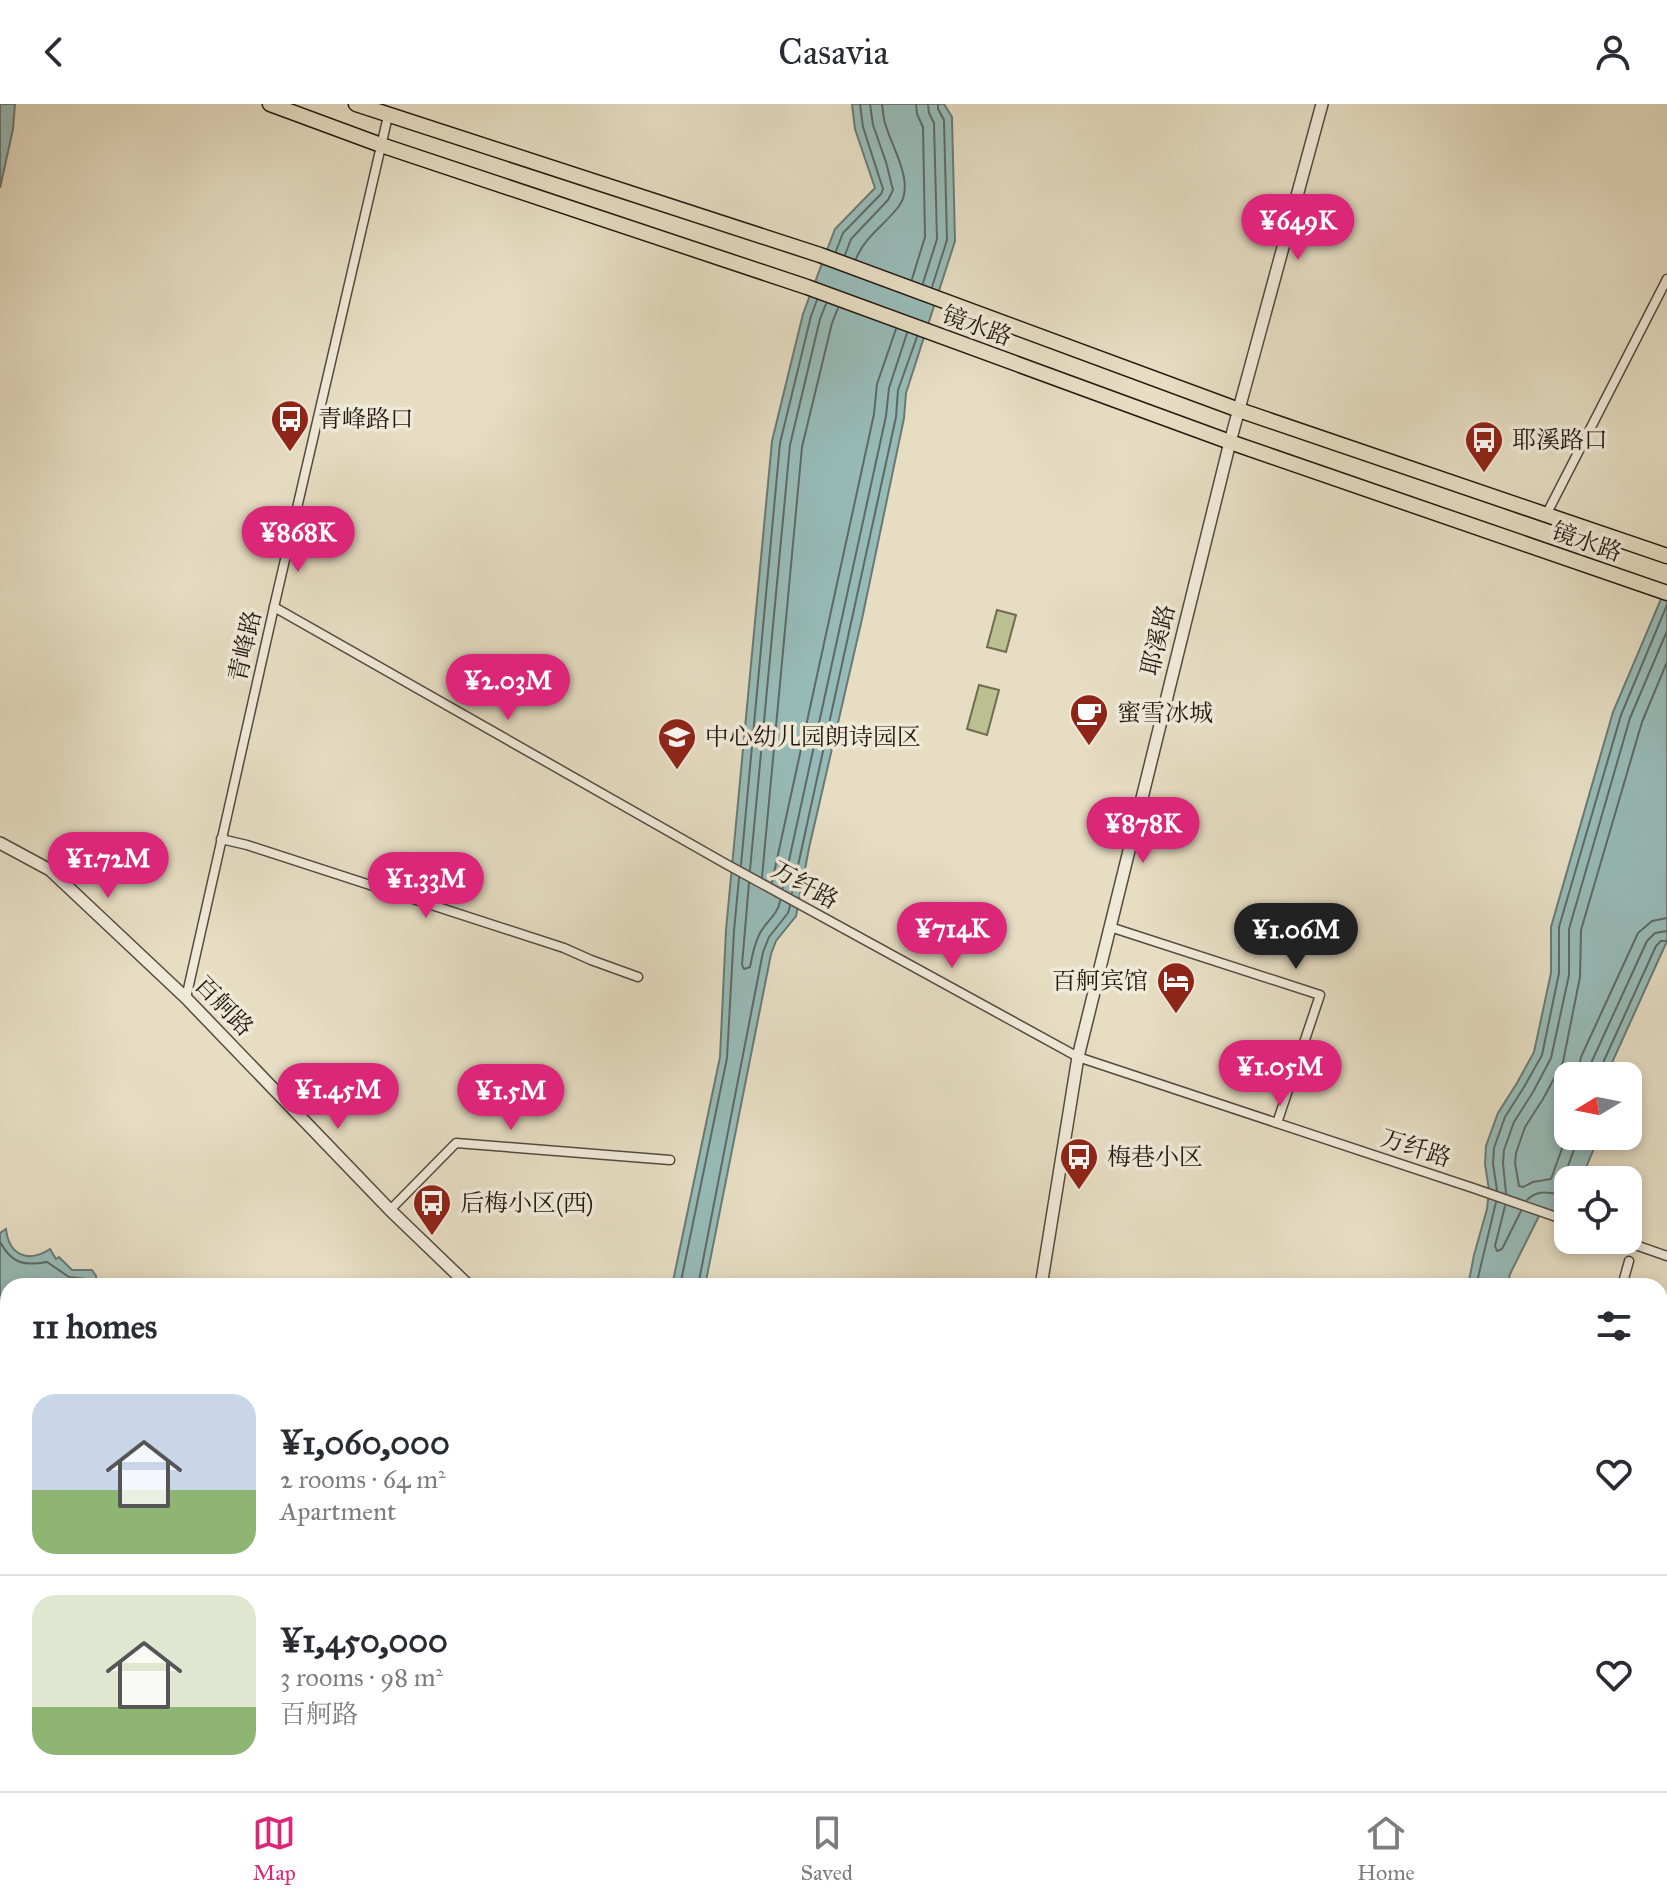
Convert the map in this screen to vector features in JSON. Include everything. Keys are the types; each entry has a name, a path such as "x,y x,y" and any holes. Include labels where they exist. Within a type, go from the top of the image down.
{"main road":[{"name":"镜水路","path":"270,104 381,145 807,287 1230,442 1663,591"},
{"name":"镜水路","path":"356,104 820,255 1239,410 1667,556"}],"street":[{"name":"耶溪路","path":"1042,1278 1078,1057 1230,442 1322,104"},
{"name":"青峰路","path":"186,998 388,116"},
{"path":"1546,515 1667,279"},
{"name":"万纤路","path":"274,607 726,864 1078,1057 1554,1216"},
{"path":"221,839 564,948 638,977"},
{"name":"百舸路","path":"0,843 50,870 186,998 390,1210 461,1278"},
{"path":"1110,927 1320,995 1277,1123"},
{"path":"390,1210 456,1143 670,1160"},
{"path":"1642,1247 1667,1256"},
{"path":"1624,1278 1629,1261"}],"green space":[{"path":"997,610 1016,615 1006,652 987,647"},
{"path":"979,685 999,690 987,735 967,729"}],"water":[{"path":"0,104 15,104 13,129 0,188"},
{"path":"852,104 944,104 952,117 955,241 906,393 904,418 862,619 796,916 776,941 771,954 707,1278 674,1278 720,1057 726,930 772,441 803,314 835,229 875,188 855,129"},
{"path":"1667,585 1667,941 1612,1062 1554,1062 1554,1150 1593,1150 1587,1166 1554,1166 1554,1211 1546,1210 1540,1214 1509,1278 1470,1278 1487,1209 1486,1146 1498,1113 1534,1052 1551,973 1551,927 1613,712"},
{"path":"6,1229 11,1245 21,1254 35,1256 50,1249 56,1259 59,1257 72,1270 92,1270 96,1278 0,1278 0,1233"}],"place":[{"name":"青峰路口","path":"290,453"},
{"name":"耶溪路口","path":"1484,474"},
{"name":"蜜雪冰城","path":"1089,747"},
{"name":"中心幼儿园朗诗园区","path":"677,771"},
{"name":"百舸宾馆","path":"1176,1015"},
{"name":"梅巷小区","path":"1079,1191"},
{"name":"后梅小区(西)","path":"432,1237"}]}
